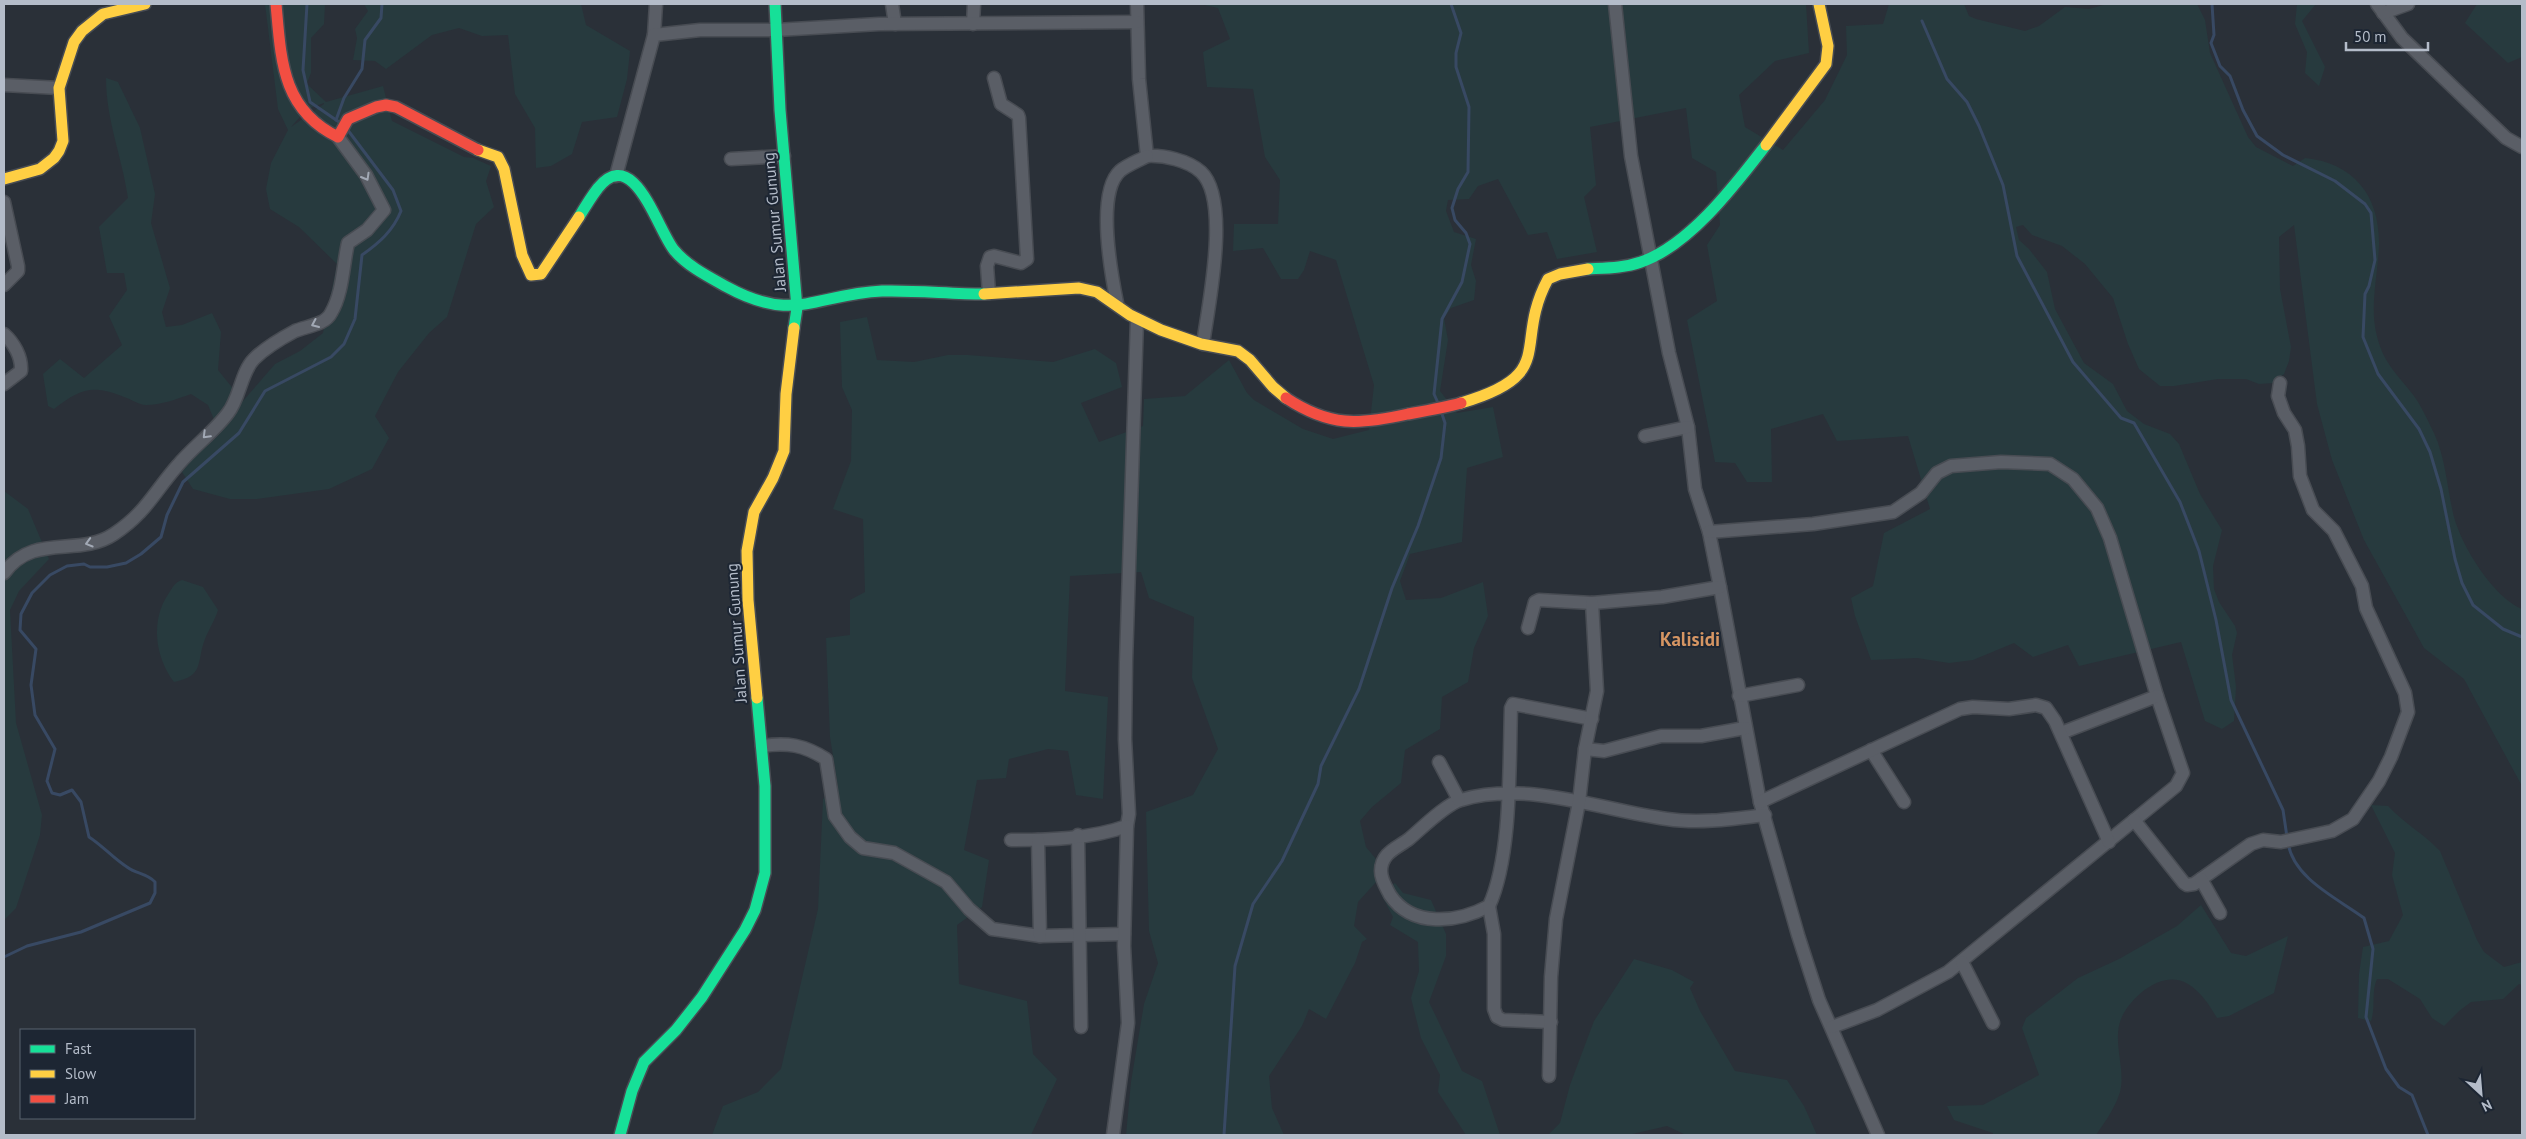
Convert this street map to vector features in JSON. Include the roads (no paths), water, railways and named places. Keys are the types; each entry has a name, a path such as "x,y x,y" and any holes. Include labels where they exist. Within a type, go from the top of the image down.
{"street":[{"path":"4,178 44,168 61,150 60,88 74,42 82,31 103,14 145,4"},
{"path":"4,573 19,556 34,550 84,545 112,536 135,518 150,503 160,486 177,465 228,412 252,361 267,346 297,330 318,324 331,314 337,298 348,242 367,230 384,210 366,175 339,134 322,132 305,115 289,90 278,32 276,4"},
{"path":"616,176 654,35 656,4"},
{"name":"Jalan Sumur Gunung","path":"620,1135 632,1091 644,1062 676,1030 702,997 745,930 755,910 766,872 765,786 748,600 747,551 754,512 773,478 784,451 786,394 797,308 784,156 775,4"},
{"path":"892,4 895,24"},
{"path":"973,24 974,4"},
{"path":"1137,4 1139,79 1147,156"},
{"path":"1615,4 1631,156 1668,353 1688,427 1695,488 1709,532 1720,587 1760,802 1798,935 1819,1000 1878,1135"},
{"path":"339,134 348,119 376,107 386,105 396,107 465,145 498,157 506,172 524,263 531,275 542,274 599,187 606,180 616,176 634,180 642,188 657,222 674,252 737,293 777,306 797,308 846,295 869,292 926,290 968,294 1086,288 1094,290 1116,302 1137,319 1203,344 1230,348 1239,352 1249,358 1276,390 1328,421 1373,423 1456,406 1512,382 1521,374 1527,360 1539,295 1548,280 1578,269 1633,263 1651,259 1678,241 1705,216 1794,109 1827,61 1828,50 1819,14 1819,4"},
{"path":"2408,4 2380,8 2402,38 2506,138 2522,147"},
{"path":"654,35 700,30 776,30 895,24 1137,22"},
{"path":"989,293 987,266 990,257 994,256 1022,263 1027,259 1019,118 1018,115 1001,104 994,78"},
{"path":"4,85 60,88"},
{"path":"1116,302 1108,245 1110,188 1119,172 1147,156 1157,155 1183,162 1201,172 1210,186 1217,226 1203,344"},
{"path":"731,159 784,156"},
{"path":"4,202 18,266 18,272 4,285"},
{"path":"1113,1135 1128,1023 1124,934 1129,814 1125,739 1137,319"},
{"path":"4,334 14,345 22,366 21,371 4,384"},
{"path":"2134,820 2184,883 2190,885 2246,846 2262,840 2280,842 2332,831 2353,819 2379,781 2405,721 2408,705 2401,683 2366,608 2362,586 2334,531 2314,510 2300,476 2295,430 2284,413 2278,396 2280,383"},
{"path":"1645,436 1688,427"},
{"path":"1709,532 1813,524 1893,512 1921,493 1937,473 1951,466 2001,462 2050,464 2073,479 2097,508 2110,538 2157,696 2183,773 2176,786 1962,962 1931,982 1885,1006 1832,1027"},
{"path":"1528,628 1535,602 1539,600 1592,603 1662,597 1720,587"},
{"path":"1549,1076 1551,977 1556,919 1579,802 1585,749 1597,691 1592,603"},
{"path":"1739,696 1798,685"},
{"path":"2061,733 2157,696"},
{"path":"1551,1022 1510,1020 1497,1017 1494,1008 1494,934 1489,906 1502,858 1508,792 1511,708 1513,704 1518,703 1592,719"},
{"path":"1760,802 1966,707 1998,710 2042,706 2050,713 2061,733 2109,842"},
{"path":"1585,749 1604,751 1661,736 1701,736 1745,728"},
{"path":"762,746 791,743 810,749 826,758 835,816 850,837 862,848 894,853 946,882 969,909 992,929 1040,936 1124,934"},
{"path":"1872,750 1904,802"},
{"path":"1438,762 1459,800"},
{"path":"1489,906 1480,911 1448,918 1425,919 1412,916 1398,906 1383,884 1381,873 1386,854 1459,800 1508,792 1579,802 1669,820 1722,820 1765,815"},
{"path":"1011,840 1038,840 1111,832 1127,826"},
{"path":"1078,835 1081,1027"},
{"path":"1038,840 1040,936"},
{"path":"2200,879 2220,913"},
{"path":"1962,962 1993,1023"}],"waterway":[{"path":"307,4 303,70 310,102 339,122"},
{"path":"336,120 344,98 362,69 365,40 381,18 382,4"},
{"path":"1438,403 1434,394 1442,319 1462,282 1470,244 1466,233 1455,220 1452,208 1458,189 1468,172 1469,107 1456,67 1456,53 1461,33 1451,4"},
{"path":"2212,4 2214,35 2211,43 2220,66 2230,76 2243,110 2257,136 2283,155 2335,181 2365,204 2371,213 2375,260 2369,286 2365,294 2363,337 2378,374 2419,429 2430,452 2441,489 2455,559 2462,583 2473,605 2503,629 2522,637"},
{"path":"1922,21 1947,79 1967,102 1979,126 2003,185 2017,256 2073,362 2121,418 2134,423 2180,502 2199,551 2216,620 2231,700 2283,810 2287,837"},
{"path":"4,957 27,946 81,932 150,903 155,893 155,882 152,879 127,867 89,837 81,802 72,790 60,795 52,793 47,781 55,749 35,715 31,685 36,649 20,630 21,614 32,593 50,575 67,566 84,564 90,567 107,567 126,563 141,554 161,537 167,515 183,482 239,433 265,391 331,357 344,344 355,319 362,255 385,236 394,225 401,211 393,190 347,129"},
{"path":"1224,1135 1235,966 1253,904 1282,861 1318,784 1321,766 1359,689 1392,588 1418,526 1441,458 1445,423 1442,414"},
{"path":"2288,843 2292,856 2308,877 2330,895 2364,918 2373,949 2366,1017 2386,1069 2399,1087 2412,1095 2428,1135"}],"district":[{"name":"Kalisidi","path":"1690,639"}]}
